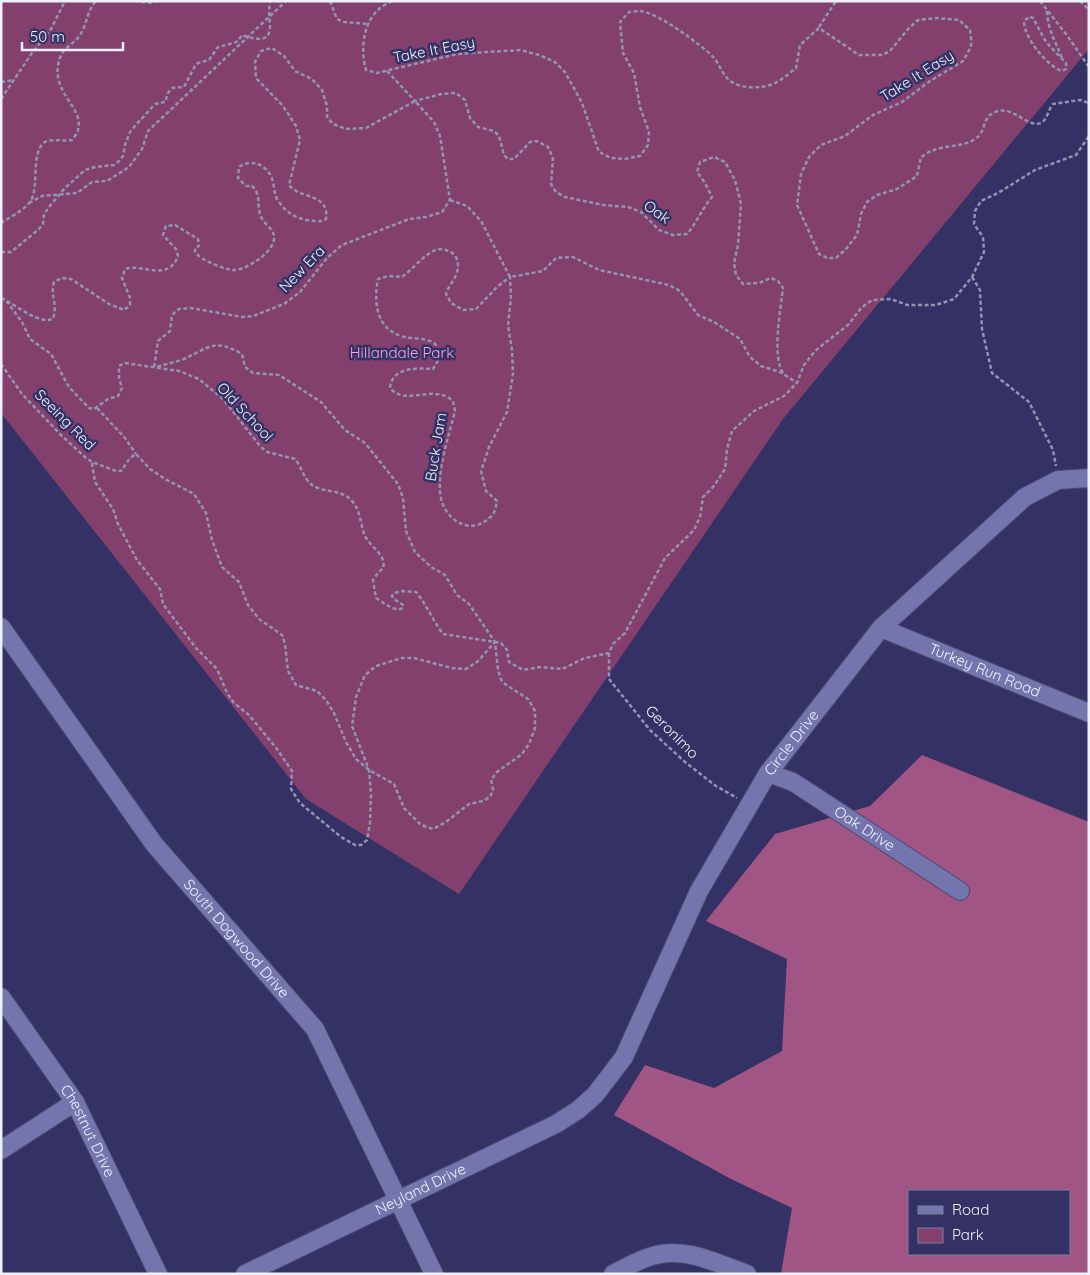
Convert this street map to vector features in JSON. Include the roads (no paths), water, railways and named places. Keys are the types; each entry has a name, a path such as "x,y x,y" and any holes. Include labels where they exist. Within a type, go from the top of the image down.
{"street":[{"name":"Circle Drive","path":"592,1098 624,1056 699,891 768,773 881,628 1025,497 1058,480 1089,478"},
{"name":"South Dogwood Drive","path":"1,627 154,844 315,1029 434,1274"},
{"name":"Turkey Run Road","path":"881,628 1089,713"},
{"name":"Oak Drive","path":"768,773 793,782 960,891"},
{"name":"Chestnut Drive","path":"1,997 75,1102 158,1274"},
{"name":"Neyland Drive","path":"245,1274 556,1124 578,1110 592,1098"},
{"path":"1,1150 75,1102"},
{"path":"613,1274 656,1255 674,1253 689,1254 747,1274"}],"park label":[{"name":"Hillandale Park","path":"402,353"}]}
